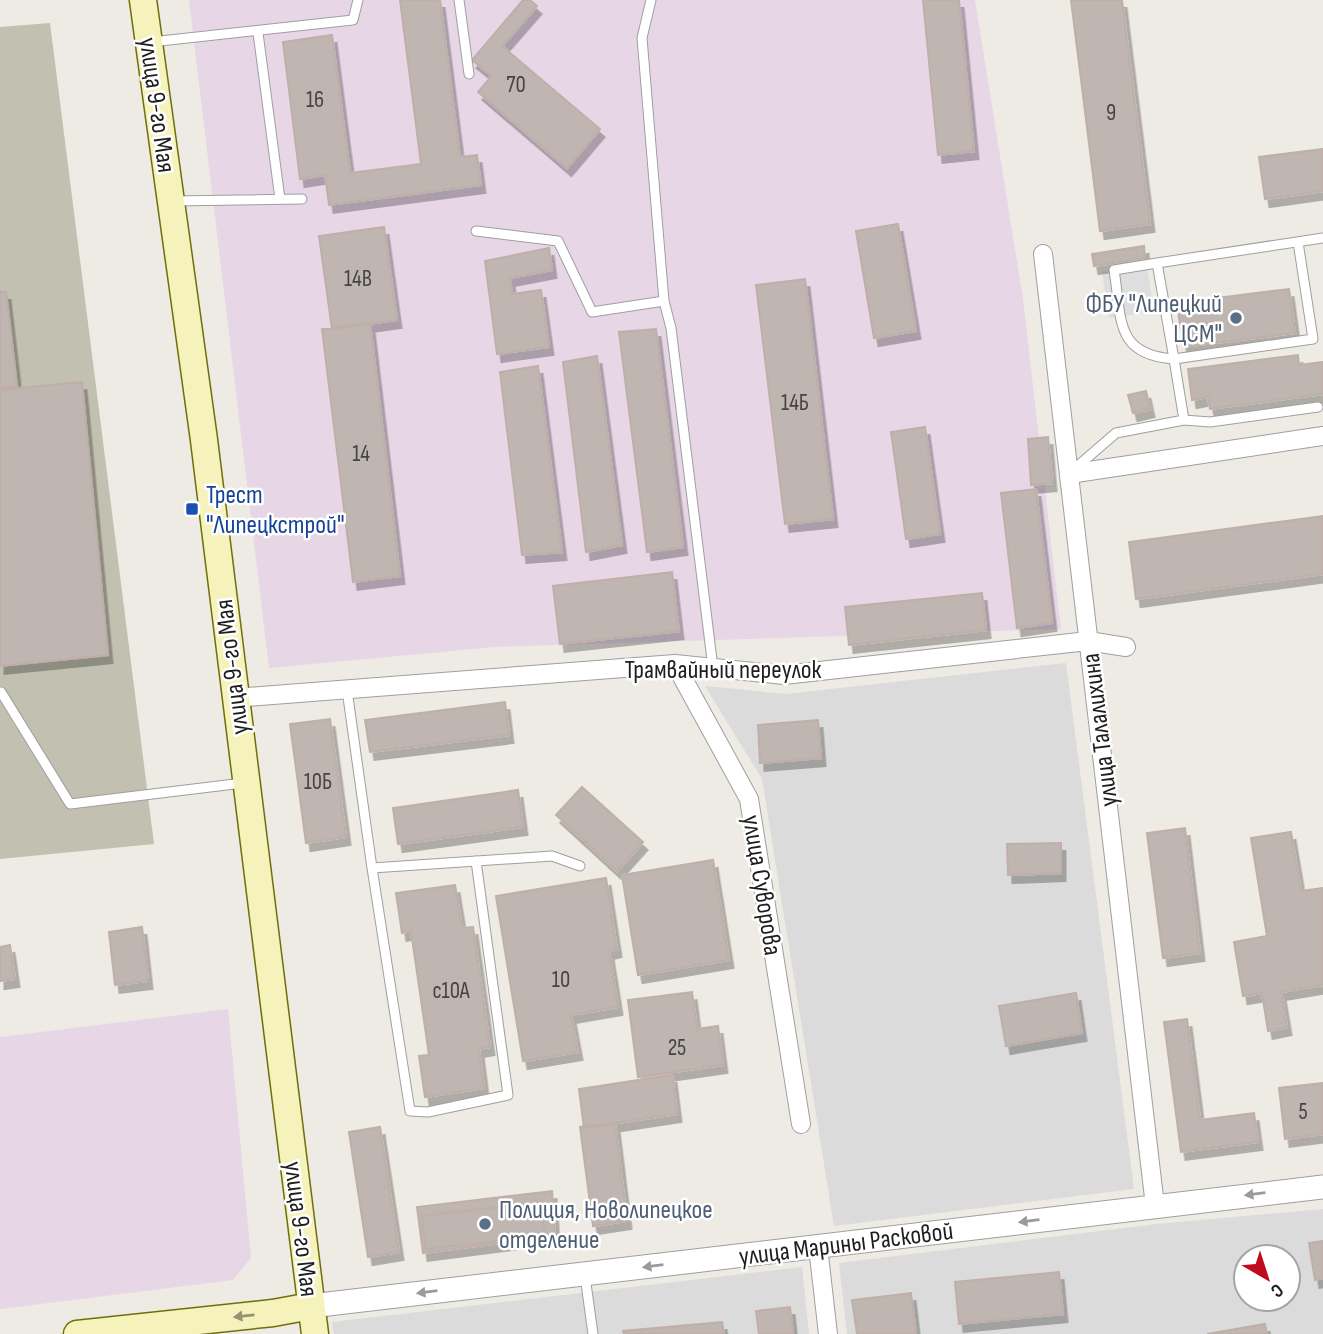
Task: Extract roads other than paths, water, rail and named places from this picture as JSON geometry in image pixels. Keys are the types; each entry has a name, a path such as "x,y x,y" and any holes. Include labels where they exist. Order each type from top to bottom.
{"main road":[{"name":"улица 9-го Мая","path":"144,0 315,1334"},
{"name":"улица Марины Расковой","path":"77,1334 161,1329 273,1314 311,1306"}],"street":[{"name":"улица Талалихина","path":"1043,254 1155,1206"},
{"path":"1069,474 1323,436"},
{"name":"Трамвайный переулок","path":"234,698 675,664 784,675 1088,641 1126,647"},
{"name":"улица Суворова","path":"675,664 749,799 801,1124"},
{"name":"улица Марины Расковой","path":"311,1306 1323,1187"},
{"path":"818,1247 828,1334"}],"lane":[{"path":"149,42 258,33 353,20 358,0"},
{"path":"459,0 468,74"},
{"path":"650,0 642,38 664,301 671,328 713,668"},
{"path":"258,33 280,200"},
{"path":"171,201 302,199"},
{"path":"476,231 558,241 592,312 664,301"},
{"path":"1298,242 1312,339 1174,359 1145,354 1132,346 1121,316 1114,270 1323,238"},
{"path":"1157,263 1184,420"},
{"path":"1069,474 1116,433 1184,420 1210,422 1318,407"},
{"path":"347,690 410,1111 428,1112 508,1095 476,861"},
{"path":"1,692 71,804 245,782"},
{"path":"372,867 552,856 580,866"},
{"path":"585,1274 593,1334"}],"place":[{"name":"ФБУ \"Липецкий ЦСМ\"","path":"1236,318"},
{"name":"Трест \"Липецкстрой\"","path":"192,509"},
{"name":"Полиция, Новолипецкое отделение","path":"485,1224"}]}
